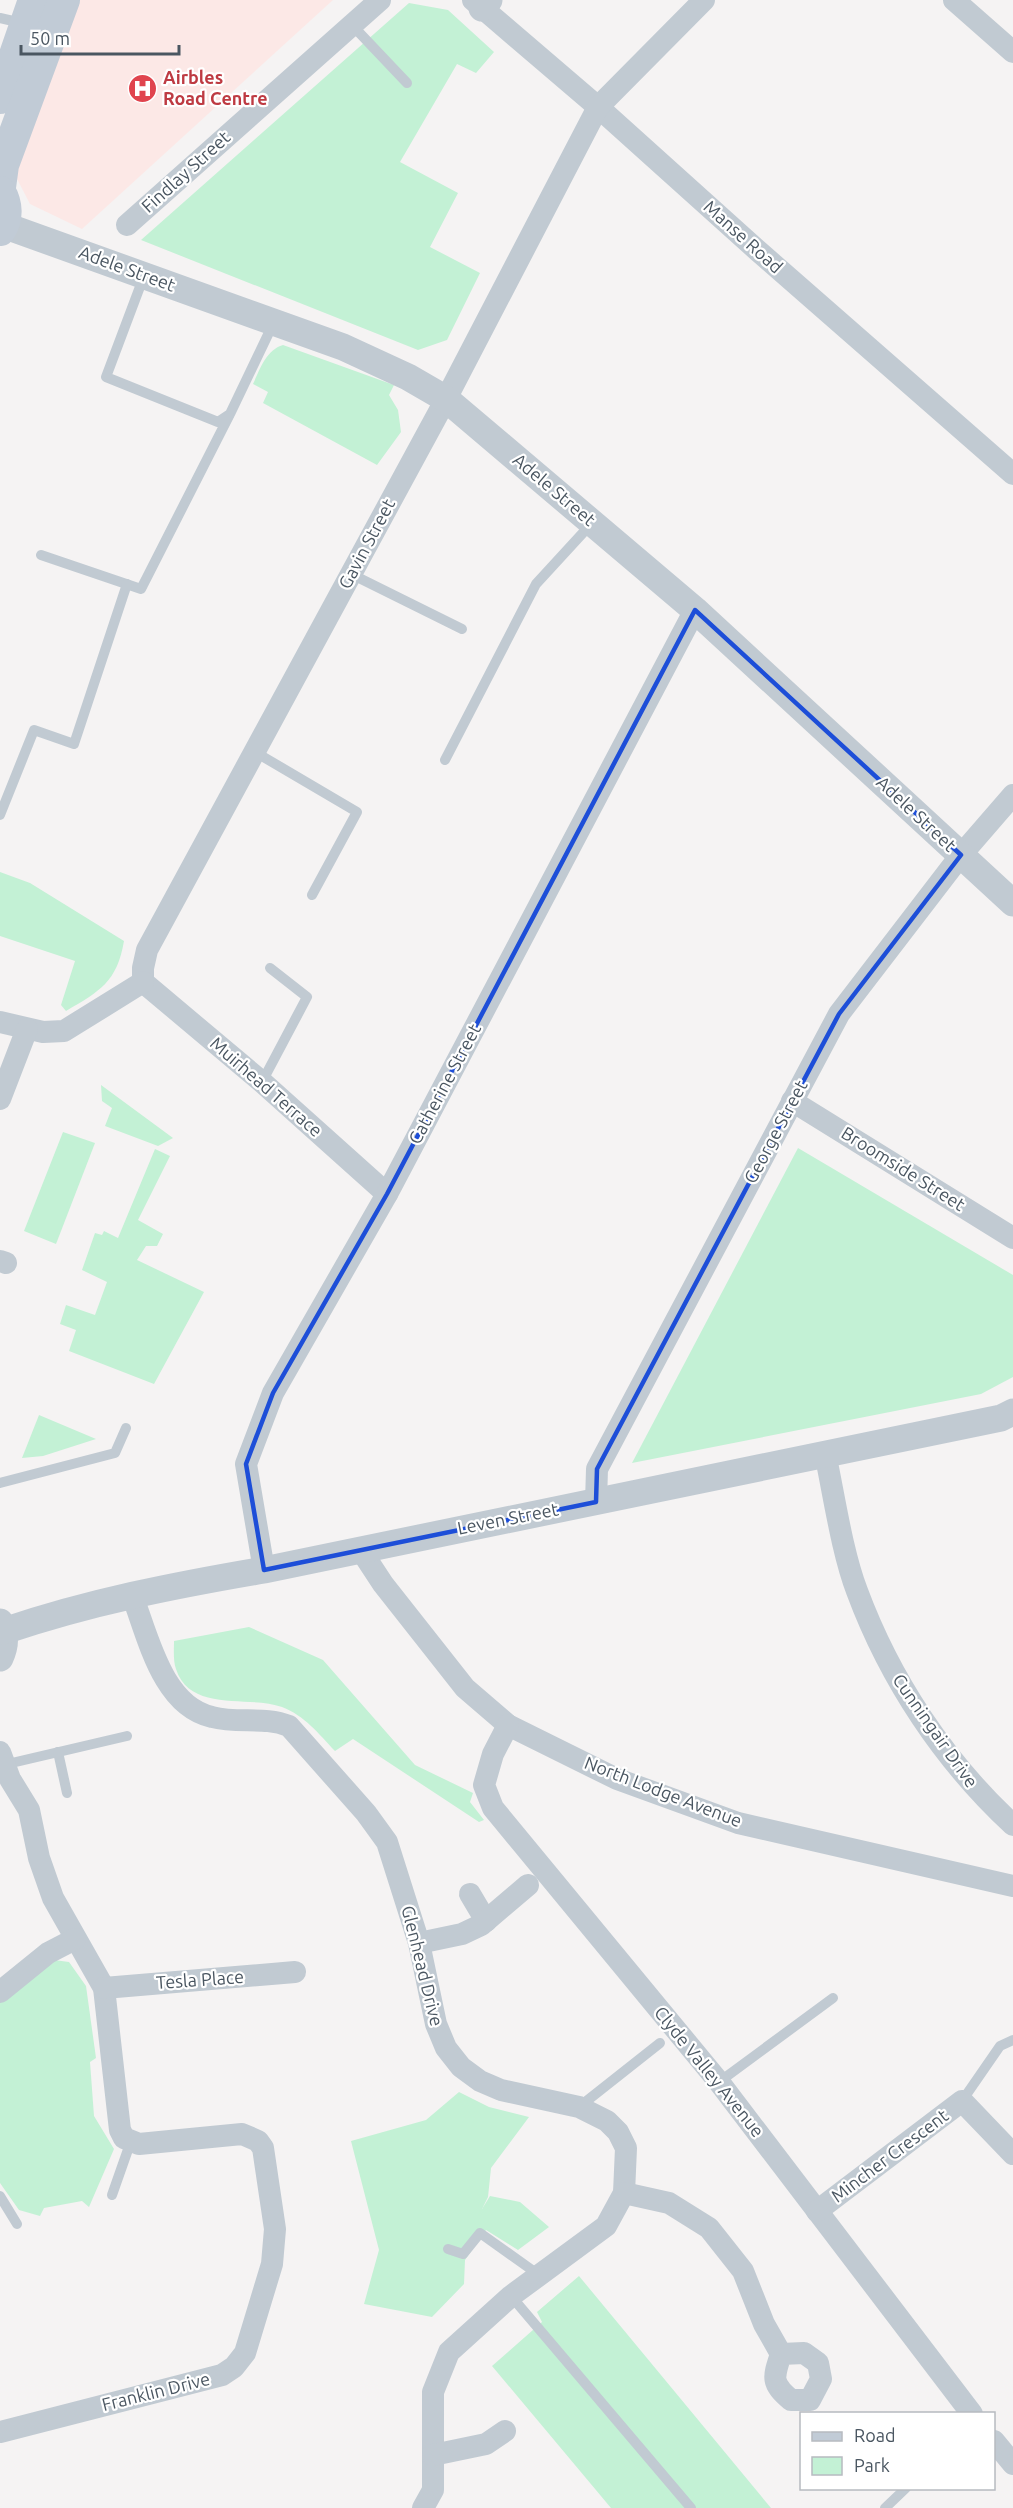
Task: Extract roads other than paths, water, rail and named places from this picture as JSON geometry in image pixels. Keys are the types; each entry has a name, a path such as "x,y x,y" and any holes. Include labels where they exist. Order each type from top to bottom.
{"main road":[{"path":"2,227 6,204 0,189 3,165 64,0"},
{"path":"0,98 20,14"}],"street":[{"name":"Findlay Street","path":"127,225 380,0"},
{"name":"Gavin Street","path":"143,982 142,968 147,950 446,399 598,107 704,0"},
{"path":"954,0 1013,52"},
{"name":"Manse Road","path":"482,3 757,250 1013,474"},
{"name":"Adele Street","path":"2,227 343,347 408,377 446,399 695,610 1013,903"},
{"name":"Catherine Street","path":"264,1570 246,1464 273,1393 387,1194 695,610"},
{"name":"George Street","path":"596,1502 597,1469 839,1014 961,855 1013,795"},
{"path":"0,1022 43,1032 64,1031 143,982"},
{"name":"Muirhead Terrace","path":"143,982 262,1082 387,1194"},
{"path":"0,1099 27,1029"},
{"name":"Broomside Street","path":"792,1101 1013,1238"},
{"name":"Leven Street","path":"1,1637 43,1618 132,1595 264,1570 1001,1418 1013,1412"},
{"name":"Cunningair Drive","path":"825,1453 856,1590 892,1670 934,1735 977,1792 1013,1826"},
{"name":"North Lodge Avenue","path":"360,1549 383,1584 465,1688 507,1725 617,1779 738,1823 1013,1886"},
{"name":"Glenhead Drive","path":"132,1595 164,1675 176,1695 191,1708 212,1718 274,1720 289,1726 366,1813 387,1842 419,1942 436,2024 446,2048 461,2067 480,2081 501,2090 579,2107 607,2121 618,2132 626,2148 624,2193 606,2226 511,2296 449,2352 433,2392 433,2490 423,2508"},
{"name":"Clyde Valley Avenue","path":"507,1725 493,1754 484,1785 493,1808 719,2082 970,2412"},
{"path":"2,1761 29,1810 39,1858 53,1898 104,1988 120,2130 124,2138 131,2141"},
{"path":"419,1942 462,1934 486,1921 528,1885"},
{"path":"470,1894 486,1921"},
{"path":"0,1992 48,1953 75,1939"},
{"name":"Tesla Place","path":"104,1988 295,1972"},
{"name":"Mincher Crescent","path":"817,2211 962,2101 1013,2154"},
{"name":"Franklin Drive","path":"0,2432 222,2375 234,2367 245,2353 275,2246 263,2148 258,2141 242,2134 146,2145 131,2141"},
{"path":"624,2193 669,2203 709,2228 743,2271 764,2324 780,2354"},
{"path":"433,2456 486,2444 505,2431"},
{"path":"995,2443 1013,2464"}],"lane":[{"path":"352,25 407,83"},
{"path":"144,276 106,377 218,422 230,414"},
{"path":"41,555 141,589 274,322"},
{"path":"445,760 536,584 592,523"},
{"path":"351,574 462,629"},
{"path":"0,815 34,730 74,744 127,584"},
{"path":"255,752 357,812 312,895"},
{"path":"262,1082 307,997 270,968"},
{"path":"0,1483 114,1453 126,1428"},
{"path":"2,1761 58,1752 127,1736"},
{"path":"58,1752 67,1793"},
{"path":"719,2082 833,1998"},
{"path":"962,2101 1000,2046 1013,2040"},
{"path":"579,2107 660,2043"},
{"path":"112,2195 131,2141"},
{"path":"0,2196 16,2224"},
{"path":"448,2249 463,2254 480,2233 539,2275"},
{"path":"511,2296 691,2508"},
{"path":"885,2508 904,2490"}],"place":[{"name":"Airbles Road Centre","path":"142,88"}]}
